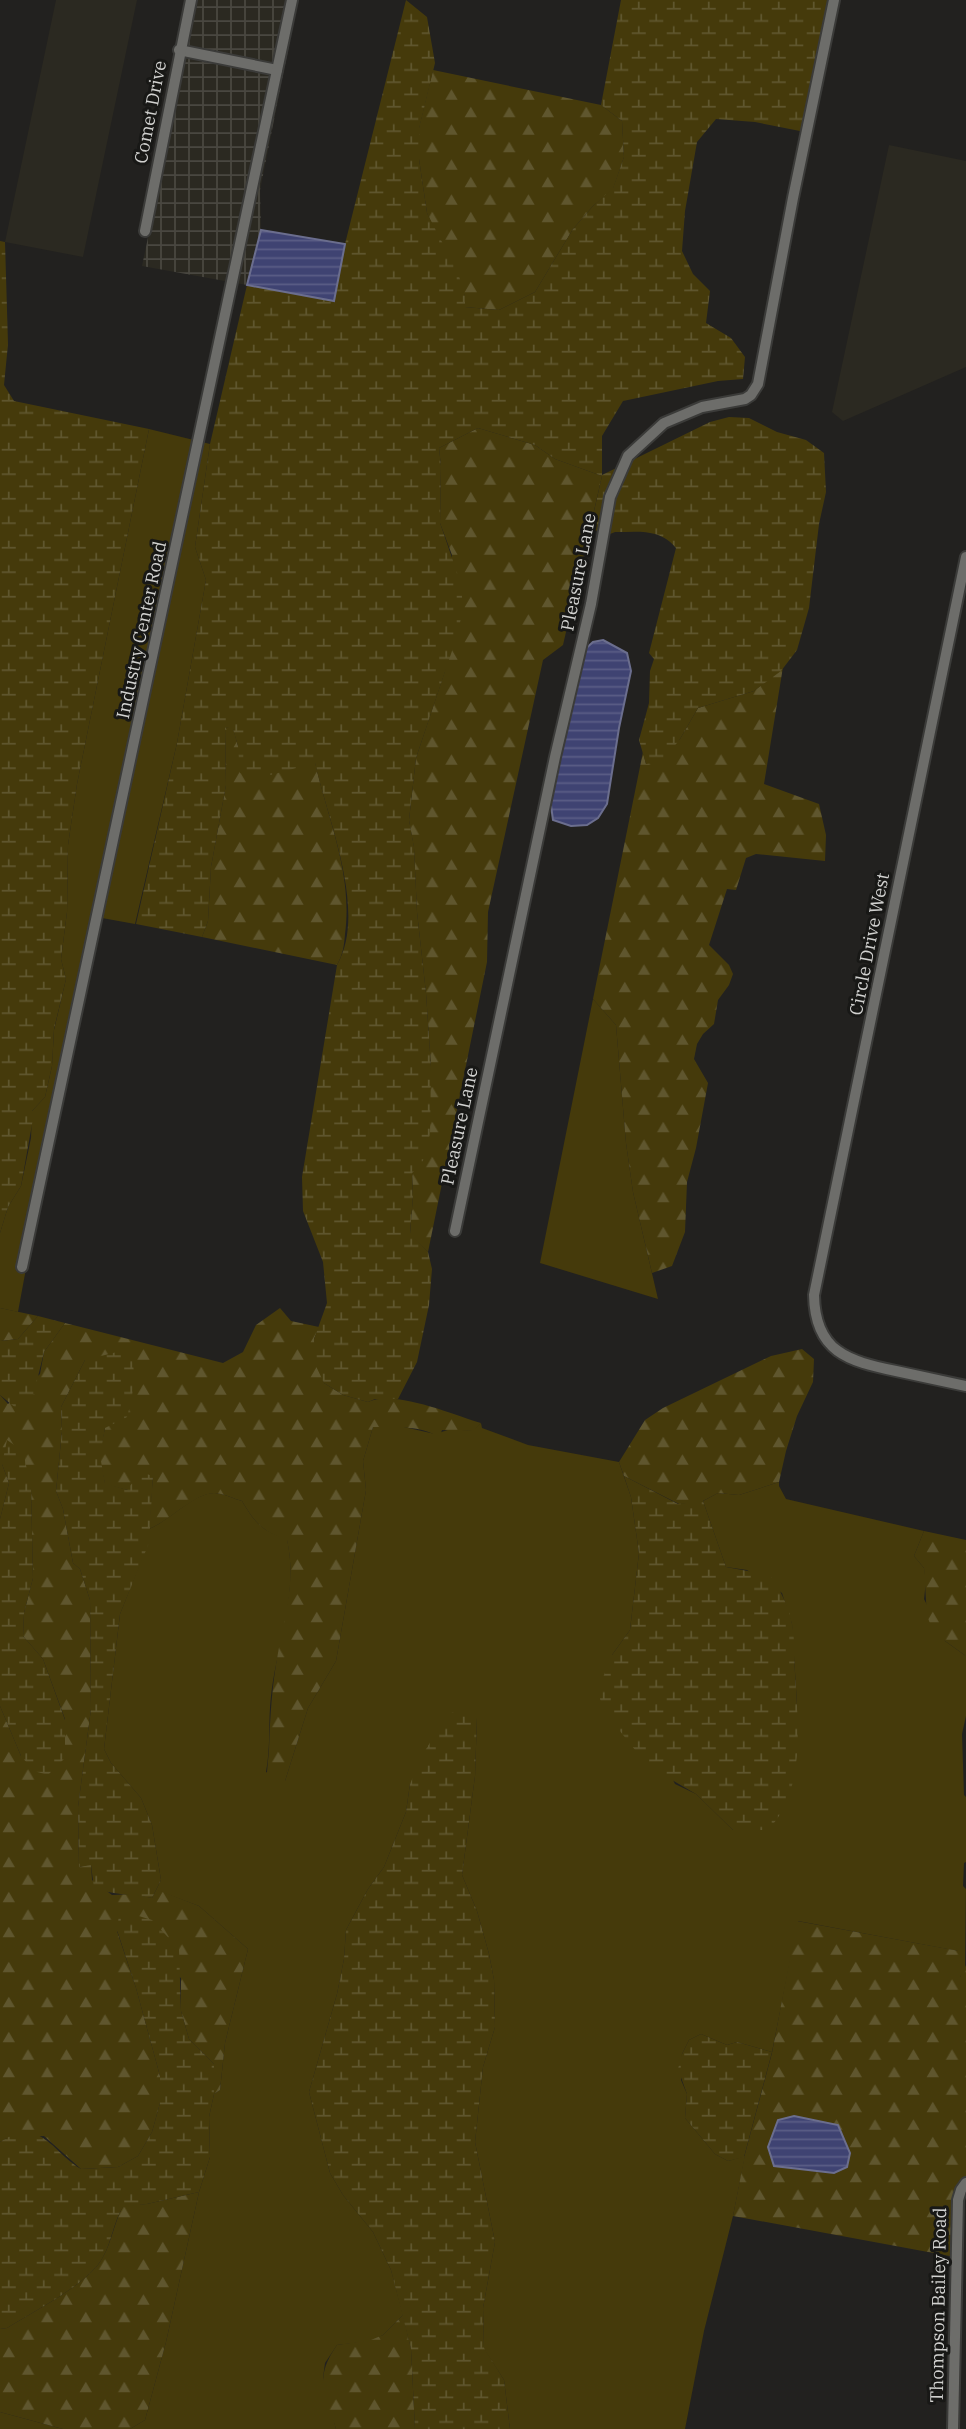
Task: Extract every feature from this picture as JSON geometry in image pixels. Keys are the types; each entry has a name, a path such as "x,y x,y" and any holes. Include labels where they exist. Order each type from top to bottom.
{"street":[{"name":"Comet Drive","path":"145,231 191,0"},
{"name":"Industry Center Road","path":"22,1267 292,0"},
{"name":"Pleasure Lane","path":"455,1231 555,757 591,604 610,497 628,456 664,423 702,407 745,399 758,384 834,0"},
{"path":"179,50 277,70"},
{"name":"Circle Drive West","path":"966,557 857,1097 815,1289 817,1318 825,1337 844,1356 860,1364 966,1386"},
{"name":"Thompson Bailey Road","path":"953,2429 958,2200 966,2183"}],"shaded area":[{"path":"56,0 137,0 83,257 5,242"},
{"path":"198,0 298,0 260,190 261,230 247,285 142,266"},
{"path":"889,145 966,161 966,367 843,421 832,412"}],"green space":[{"path":"406,0 427,17 435,63 419,129 419,159 427,213 458,273 465,296 465,307 499,310 535,292 573,229 613,188 624,157 622,121 601,105 621,0 831,0 805,132 755,122 716,119 697,142 685,211 682,251 693,274 710,291 706,323 731,338 745,357 743,379 718,381 623,401 602,436 602,475 710,422 729,417 749,418 777,432 806,440 824,453 826,492 819,524 809,608 797,650 781,671 754,691 698,708 680,739 662,762 646,764 639,740 649,703 650,671 654,659 649,653 676,548 663,537 648,532 610,534 590,529 602,476 555,459 535,445 478,428 439,448 440,523 461,584 463,610 456,639 416,758 409,820 414,847 431,1067 430,1134 422,1164 412,1173 410,1233 428,1252 432,1269 429,1305 417,1362 398,1399 375,1399 368,1402 343,1395 324,1383 315,1364 314,1339 327,1303 323,1262 303,1211 302,1177 337,965 345,943 348,919 342,865 315,763 259,778 240,773 238,746 233,729 225,727 226,785 211,867 208,921 202,937 136,924 177,743 206,580 195,547 210,444 247,285 334,301 345,244"},
{"path":"433,70 601,105 622,121 624,157 613,189 593,206 573,229 535,292 499,310 465,307 465,296 427,213 419,159 419,128"},
{"path":"0,241 5,242 8,344 4,385 14,401 149,429 77,784 68,845 67,912 61,959 66,979 54,1029 52,1066 45,1097 32,1111 34,1113 21,1186 8,1207 0,1233"},
{"path":"478,428 535,445 555,459 602,476 563,645 543,660 488,912 487,962 428,1252 410,1234 412,1173 431,1067 414,848 409,820 416,758 445,671 452,555 440,523 439,448"},
{"path":"149,429 210,444 195,547 206,580 177,743 135,924 91,916 18,1312 0,1308 0,1233 8,1207 21,1186 31,1138 32,1111 45,1097 52,1066 54,1030 66,979 61,959 67,912 68,845 77,784"},
{"path":"783,667 764,784 819,804 826,835 825,861 756,854 746,858 736,890 727,889 709,945 729,965 733,974 718,1000 714,1024 697,1044 694,1059 708,1083 687,1182 685,1232 672,1266 652,1273 633,1192 616,1025 593,999 643,752 646,764 680,739 698,708 754,691"},
{"path":"225,727 233,728 238,746 303,764 315,762 338,847 346,890 344,942 337,965 202,937 208,921 211,867 226,785"},
{"path":"593,999 616,1025 633,1192 658,1299 540,1263"},
{"path":"0,1308 38,1316 18,1339 0,1341"},
{"path":"280,1308 291,1321 319,1327 314,1339 324,1383 343,1395 368,1402 379,1399 408,1401 481,1423 473,1431 442,1430 439,1438 417,1429 373,1427 363,1461 366,1490 336,1661 308,1708 285,1781 267,1788 273,1689 290,1583 287,1540 260,1525 242,1501 217,1493 198,1498 149,1529 153,1476 127,1490 105,1484 99,1456 105,1428 85,1360 61,1407 62,1431 56,1491 63,1509 73,1563 80,1569 90,1600 91,1709 78,1807 79,1867 91,1864 92,1880 112,1895 132,1894 152,1898 158,1890 199,1906 248,1949 225,2043 220,2090 214,2094 214,2064 189,2039 181,2011 181,1978 117,1931 160,2076 160,2103 152,2132 138,2156 118,2167 81,2169 44,2136 7,2138 0,2142 0,1706 21,1756 65,1758 65,1719 43,1659 23,1636 24,1613 33,1578 31,1489 2,1464 9,1483 0,1519 0,1395 8,1404 40,1374 44,1352 65,1323 223,1363 243,1352 256,1325"},
{"path":"38,1316 65,1323 44,1352 33,1397 17,1409 0,1395 0,1341 18,1339"},
{"path":"802,1349 814,1359 813,1382 797,1416 779,1482 739,1495 718,1493 699,1503 679,1504 624,1476 619,1462 645,1420 663,1408 771,1356"},
{"path":"117,1352 132,1357 133,1387 127,1417 105,1428 100,1456 105,1483 127,1490 140,1472 153,1476 149,1543 120,1614 104,1749 111,1763 141,1798 152,1825 161,1880 152,1898 94,1888 91,1865 79,1867 78,1807 91,1709 90,1600 80,1569 73,1563 63,1509 56,1491 62,1431 61,1407 85,1360"},
{"path":"481,1423 482,1428 528,1445 619,1462 631,1497 639,1553 630,1630 612,1655 675,1784 696,1794 733,1830 797,1704 792,1624 782,1593 747,1570 726,1567 703,1501 718,1493 739,1495 779,1482 786,1499 924,1531 914,1556 924,1568 924,1599 945,1641 966,1656 966,1716 962,1734 966,1797 966,1862 963,1886 966,1889 965,1971 959,1978 958,1951 798,1921 772,2052 737,2042 727,2045 701,2034 689,2040 682,2054 681,2080 687,2094 685,2118 715,2154 728,2161 745,2156 704,2331 685,2429 510,2429 504,2380 484,2349 483,2308 495,2242 475,2142 483,2067 495,2027 494,1980 477,1911 462,1875 475,1776 477,1717 410,1784 406,1812 384,1867 368,1889 346,1930 337,1994 309,2092 330,2173 343,2195 373,2232 391,2270 403,2315 383,2335 371,2341 337,2345 325,2363 323,2378 336,2429 130,2429 145,2420 166,2342 199,2192 210,2157 209,2117 214,2094 220,2090 225,2043 248,1949 199,1906 156,1890 161,1880 152,1825 141,1798 111,1763 104,1749 120,1614 148,1543 149,1529 190,1502 214,1493 242,1501 260,1525 287,1539 290,1559 289,1598 271,1696 266,1772 285,1781 308,1708 336,1661 366,1490 363,1461 373,1427 404,1427 435,1434 451,1429 472,1431"},
{"path":"7,1440 23,1451 31,1489 33,1578 24,1613 23,1636 43,1659 65,1720 65,1758 48,1775 34,1771 21,1756 0,1706 0,1519 9,1483 2,1464"},
{"path":"624,1476 678,1504 703,1501 726,1567 770,1575 781,1592 791,1617 794,1636 797,1756 789,1796 768,1830 733,1830 696,1794 648,1766 607,1715 600,1699 602,1680 612,1655 630,1630 639,1553 631,1497"},
{"path":"924,1531 966,1540 966,1656 934,1633 927,1616 924,1568 914,1556"},
{"path":"462,1708 477,1717 475,1776 462,1875 477,1911 494,1980 495,2027 483,2067 475,2142 495,2242 483,2308 484,2348 504,2380 510,2429 415,2429 411,2349 391,2270 373,2232 343,2195 330,2173 309,2092 337,1994 346,1930 368,1889 384,1867 406,1812 410,1784 423,1754 447,1715"},
{"path":"132,1914 152,1920 179,1949 181,2011 189,2039 214,2064 214,2094 209,2117 210,2157 199,2192 123,2207 103,2257 86,2277 60,2296 7,2328 0,2329 0,2142 14,2135 36,2134 81,2169 118,2167 138,2156 152,2132 160,2103 160,2076 117,1930 119,1915"},
{"path":"797,1921 959,1951 960,1977 966,1965 966,2179 962,2179 955,2257 733,2216 745,2154 772,2053"},
{"path":"701,2034 727,2045 737,2042 772,2052 744,2157 728,2161 715,2154 685,2118 687,2094 678,2069 689,2040"},
{"path":"199,2192 166,2342 145,2420 130,2429 63,2429 0,2412 0,2329 7,2328 74,2287 96,2267 106,2251 123,2206 147,2204"},
{"path":"403,2315 411,2349 415,2429 336,2429 323,2379 326,2365 337,2345 371,2340 383,2335"},
{"path":"0,2412 63,2429 0,2429"}],"water":[{"path":"261,230 345,244 334,301 247,285"},
{"path":"603,640 627,653 631,671 607,804 598,818 587,825 571,826 553,820 550,798 583,651 593,642"},
{"path":"794,2116 838,2125 850,2153 847,2167 834,2173 774,2166 768,2147 778,2120"}]}
